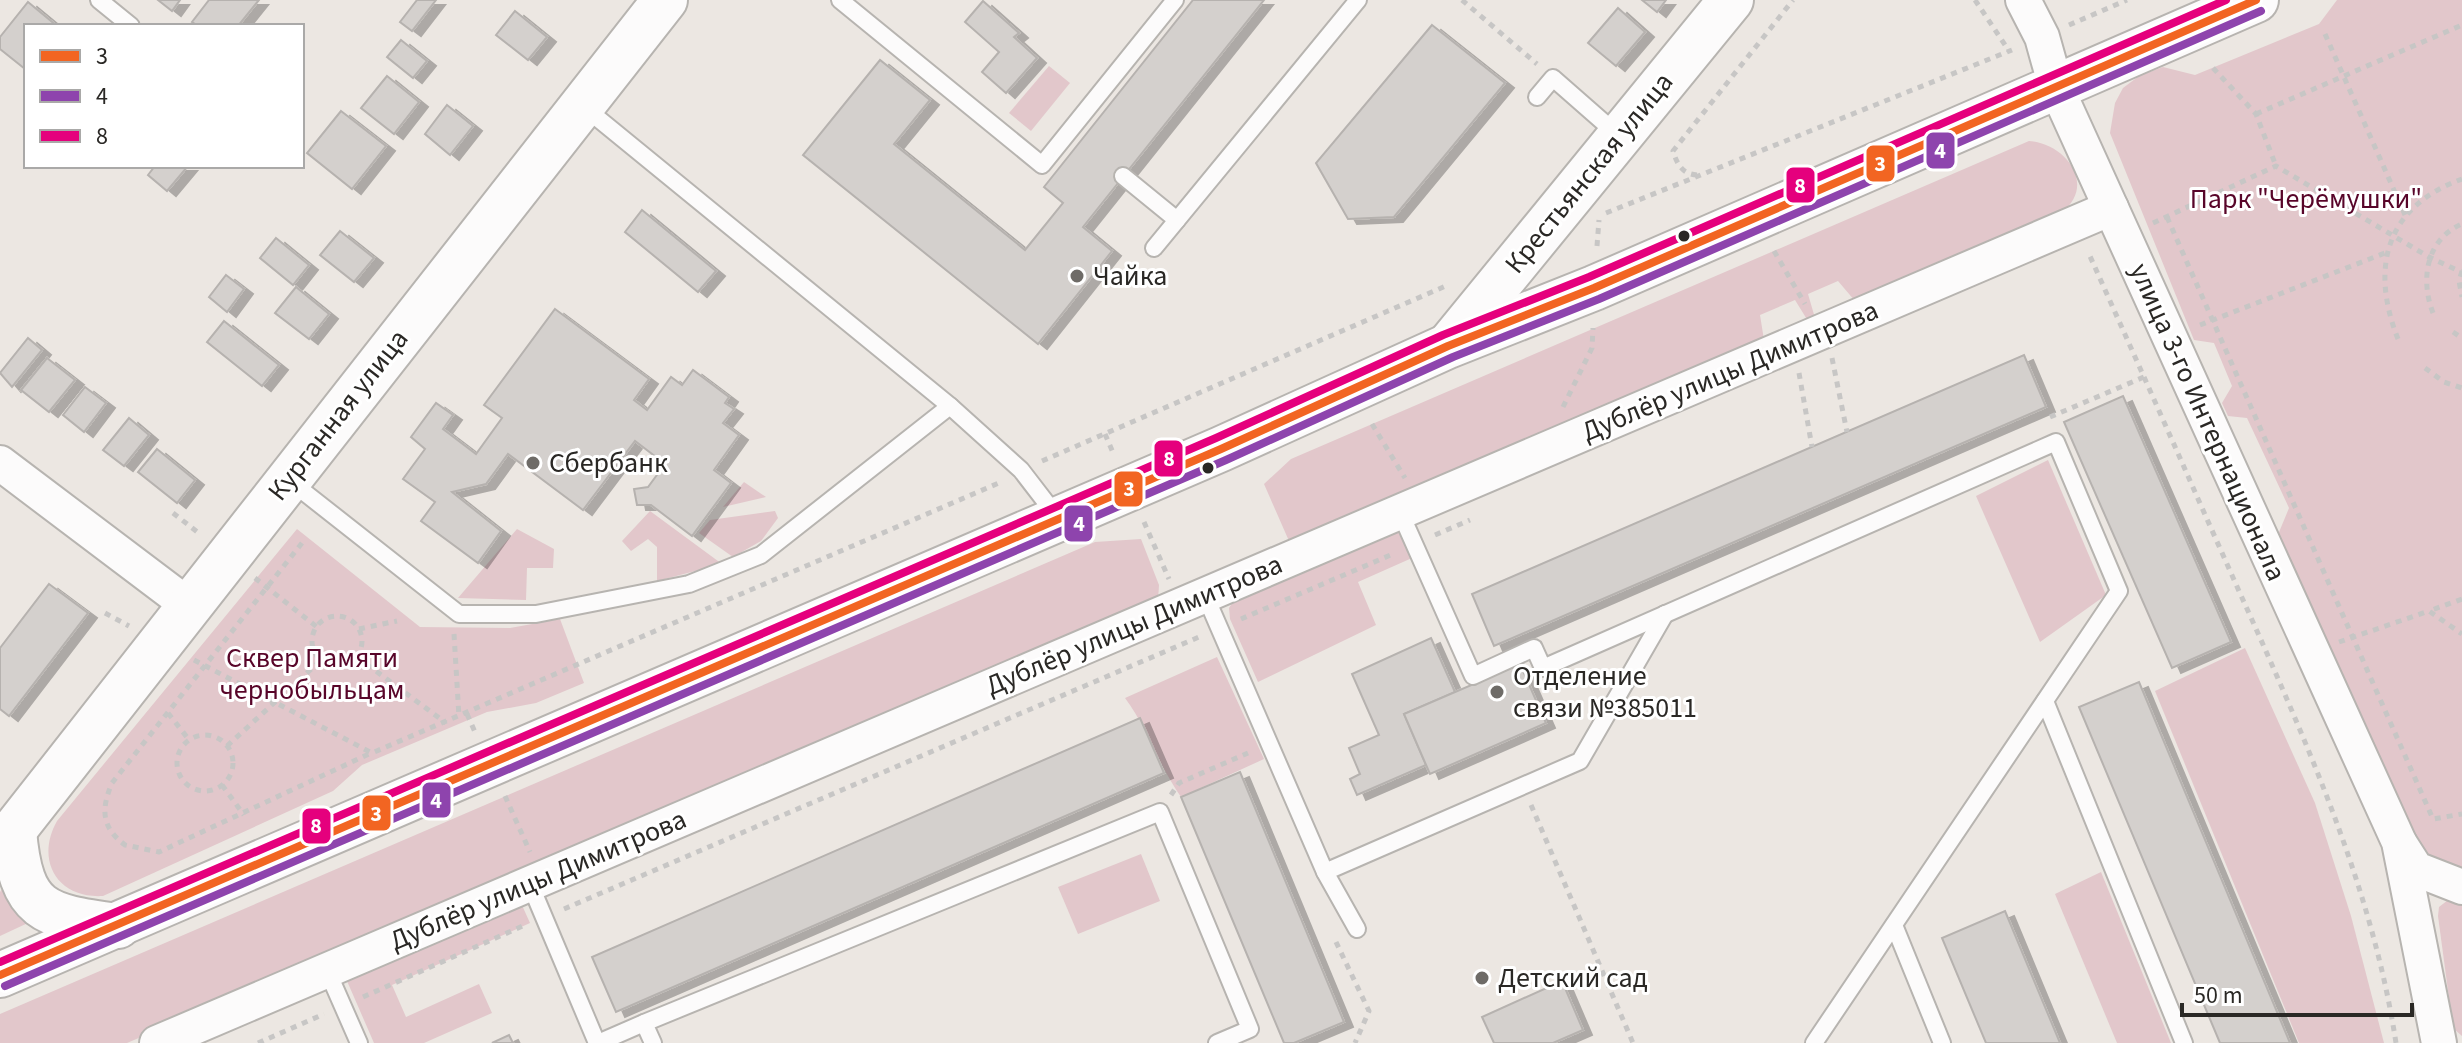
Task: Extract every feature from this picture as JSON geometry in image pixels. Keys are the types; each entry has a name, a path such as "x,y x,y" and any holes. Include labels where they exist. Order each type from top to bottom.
{"main road":[{"name":"Курганная улица","path":"118,926 58,915 35,901 20,878 7,840 188,605 665,0"},
{"name":"Крестьянская улица","path":"1448,346 1731,0"},
{"path":"0,975 1059,519 1448,346 1594,288 2256,0"}],"street":[{"name":"улица 3-го Интернационала","path":"2023,0 2042,37 2056,87 2399,842 2416,869 2462,887"},
{"name":"Дублёр улицы Димитрова","path":"157,1043 1193,600 1406,500 1540,452 1788,346 1812,318 2118,223"},
{"path":"0,463 188,605"},
{"name":"улица 3-го Интернационала","path":"2399,842 2439,1043"}],"lane":[{"path":"99,0 129,24"},
{"path":"840,0 1042,165 1074,137 1175,0"},
{"path":"1154,248 1358,0"},
{"path":"1537,97 1553,78 1619,136"},
{"path":"581,105 950,406 1021,470 1059,519"},
{"path":"1123,176 1177,220"},
{"path":"288,479 459,614 536,614 689,584 761,555 950,406"},
{"path":"1406,500 1473,676 1534,648 1543,668 2056,442 2119,591 1814,1043"},
{"path":"1193,600 1270,743 1325,872 1357,929"},
{"path":"1325,872 1580,761 1665,614"},
{"path":"2045,701 2184,1043"},
{"path":"536,881 544,917 598,1043 1160,812 1250,1029 1217,1043"},
{"path":"1894,925 1942,1043"},
{"path":"327,970 359,1043"},
{"path":"644,1023 653,1043"}],"path":[{"path":"1462,0 1553,78"},
{"path":"1793,0 1673,151 1677,164 1688,175 1702,176 2127,0"},
{"path":"1975,0 2009,51"},
{"path":"2256,114 2462,26"},
{"path":"2325,34 2405,215"},
{"path":"2213,68 2256,114 2276,166 2429,257 2462,272 2462,297"},
{"path":"2091,253 2118,223 2167,217 2276,166"},
{"path":"2398,339 2386,307 2385,253 2405,215 2432,192 2462,179"},
{"path":"1540,452 1592,348 1600,215"},
{"path":"2167,217 2433,819 2462,814"},
{"path":"2433,313 2425,277 2429,257 2440,240 2462,224"},
{"path":"1774,251 1834,363 1847,432"},
{"path":"2211,320 2385,253"},
{"path":"2453,332 2462,338"},
{"path":"1788,346 1801,378 1812,447"},
{"path":"2425,368 2444,382 2462,388"},
{"path":"2144,377 2313,757 2358,882 2389,994 2396,1043"},
{"path":"1372,424 1406,500"},
{"path":"1105,434 1129,488 1193,600 1196,639"},
{"path":"302,543 112,783 103,810 108,828 125,845 159,852 372,753"},
{"path":"2326,647 2462,599"},
{"path":"2429,611 2462,634"},
{"path":"334,616 343,617 359,629 362,641 357,657 343,666 321,660 312,638 319,624 334,616"},
{"path":"359,629 397,621"},
{"path":"454,633 459,717"},
{"path":"357,657 446,723"},
{"path":"227,746 321,660"},
{"path":"168,713 190,741"},
{"path":"467,714 491,764 536,881"},
{"path":"210,736 227,746 233,769 222,785 207,791 197,790 182,779 178,761 190,741 210,736"},
{"path":"1160,812 1179,783 1270,743"},
{"path":"222,785 244,815"},
{"path":"1523,786 1633,1043"},
{"path":"1350,912 1336,941 1369,1011 1355,1043"},
{"path":"258,1043 274,1040 343,1005 544,917"}],"green space":[{"name":"Парк \"Черёмушки\"","path":"2337,0 2462,0 2462,876 2429,858 2416,844 2277,537 2289,508 2247,418 2228,416 2222,403 2232,386 2214,343 2194,340 2110,133 2115,103 2123,88 2139,76 2163,67 2195,75 2319,24"},
{"path":"1049,66 1070,83 1031,131 1009,113"},
{"path":"2029,141 2055,150 2073,168 2077,191 2072,202 2061,213 1855,301 1838,281 1808,294 1815,318 1808,321 1795,300 1760,315 1764,340 1289,541 1264,484 1291,459"},
{"path":"2048,460 2106,595 2040,642 1976,496"},
{"path":"744,482 766,497 723,507"},
{"path":"650,511 722,564 657,581 657,547 648,539 631,551 622,541"},
{"path":"775,511 778,518 761,541 733,557 699,533 710,520"},
{"path":"1396,528 1412,558 1358,582 1376,625 1258,682 1230,619 1229,608 1236,597"},
{"name":"Сквер Памяти чернобыльцам","path":"297,529 420,627 510,628 560,619 584,683 536,703 487,712 362,765 333,791 103,896 73,891 62,884 54,874 48,850 57,821"},
{"path":"517,529 554,549 553,568 527,568 526,600 458,598"},
{"path":"1141,539 1159,585 1158,600 127,1043 0,1043 0,1014 1095,542"},
{"path":"2245,648 2315,803 2351,916 2384,1043 2299,1043 2155,691"},
{"path":"1217,657 1264,759 1181,797 1125,698"},
{"path":"1141,854 1160,901 1078,934 1058,887"},
{"path":"2101,872 2171,1043 2117,1043 2055,894"},
{"path":"4,886 30,922 0,936 0,892"},
{"path":"2452,897 2462,897 2462,1036 2453,1028 2438,916 2439,907"},
{"path":"521,903 530,923 392,985 406,1017 479,984 492,1013 424,1043 374,1043 347,981"}],"building":[{"path":"158,0 180,0 172,11"},
{"path":"209,0 259,0 240,24 192,22"},
{"path":"417,0 436,0 412,31 400,22"},
{"path":"1193,0 1264,0 1083,227 1112,251 1038,344 803,155 880,60 930,100 894,144 1025,250 1063,203 1044,187"},
{"path":"1642,0 1666,0 1657,12"},
{"path":"983,1 1019,33 1014,37 1037,58 1006,93 982,72 999,52 965,22"},
{"path":"28,2 55,24 24,24 24,68 0,49 0,37"},
{"path":"1618,8 1645,32 1616,66 1588,43"},
{"path":"515,11 547,37 528,60 496,35"},
{"path":"1432,25 1505,83 1394,217 1348,219 1316,163"},
{"path":"401,40 427,61 413,78 387,57"},
{"path":"387,76 419,102 394,134 361,108"},
{"path":"447,105 473,126 450,155 425,134"},
{"path":"341,111 386,146 352,189 307,153"},
{"path":"153,168 186,168 167,191 148,175"},
{"path":"642,210 716,271 698,292 625,232"},
{"path":"340,231 374,258 354,282 320,255"},
{"path":"276,238 309,265 293,285 260,258"},
{"path":"226,275 244,289 227,312 209,297"},
{"path":"296,287 329,314 309,339 275,313"},
{"path":"555,309 649,379 634,400 647,410 671,377 682,385 693,370 729,397 725,403 734,409 723,423 739,435 714,470 731,483 692,536 651,505 637,505 634,489 648,487 665,464 635,441 583,510 508,454 486,484 452,492 501,531 478,563 421,521 435,502 403,479 425,449 411,437 436,403 453,415 443,429 476,454 502,418 484,405"},
{"path":"224,321 279,365 262,386 207,342"},
{"path":"28,338 42,350 12,387 0,373"},
{"path":"2024,355 2046,407 1494,646 1472,594"},
{"path":"47,358 75,380 49,412 21,390"},
{"path":"85,387 106,403 84,432 63,415"},
{"path":"2123,396 2231,642 2172,668 2064,422"},
{"path":"129,418 149,435 124,466 103,450"},
{"path":"157,449 195,480 177,503 138,472"},
{"path":"49,584 88,613 9,716 0,709 0,648"},
{"path":"1431,638 1455,692 1404,714 1426,765 1357,795 1350,779 1360,774 1349,748 1379,735 1352,674"},
{"path":"1520,664 1546,723 1430,774 1404,714"},
{"path":"2139,682 2290,1043 2220,1043 2079,707"},
{"path":"1140,718 1164,773 616,1012 592,957"},
{"path":"1240,772 1344,1022 1294,1043 1284,1043 1181,797"},
{"path":"2005,911 2060,1043 1986,1043 1942,938"},
{"path":"1562,981 1583,1030 1553,1043 1494,1043 1482,1017"},
{"path":"509,1035 513,1043 492,1043"}],"transit line":[{"name":"8","path":"0,962 1216,438 1443,335 1589,277 2226,0"},
{"name":"3","path":"0,975 1221,449 1448,346 1594,288 2256,0"},
{"name":"4","path":"5,986 1226,460 1453,357 1599,299 2261,11"}],"place":[{"name":"Чайка","path":"1077,276"},
{"name":"Сбербанк","path":"533,463"},
{"name":"Отделение связи №385011","path":"1497,692"},
{"name":"Детский сад","path":"1482,978"}]}
